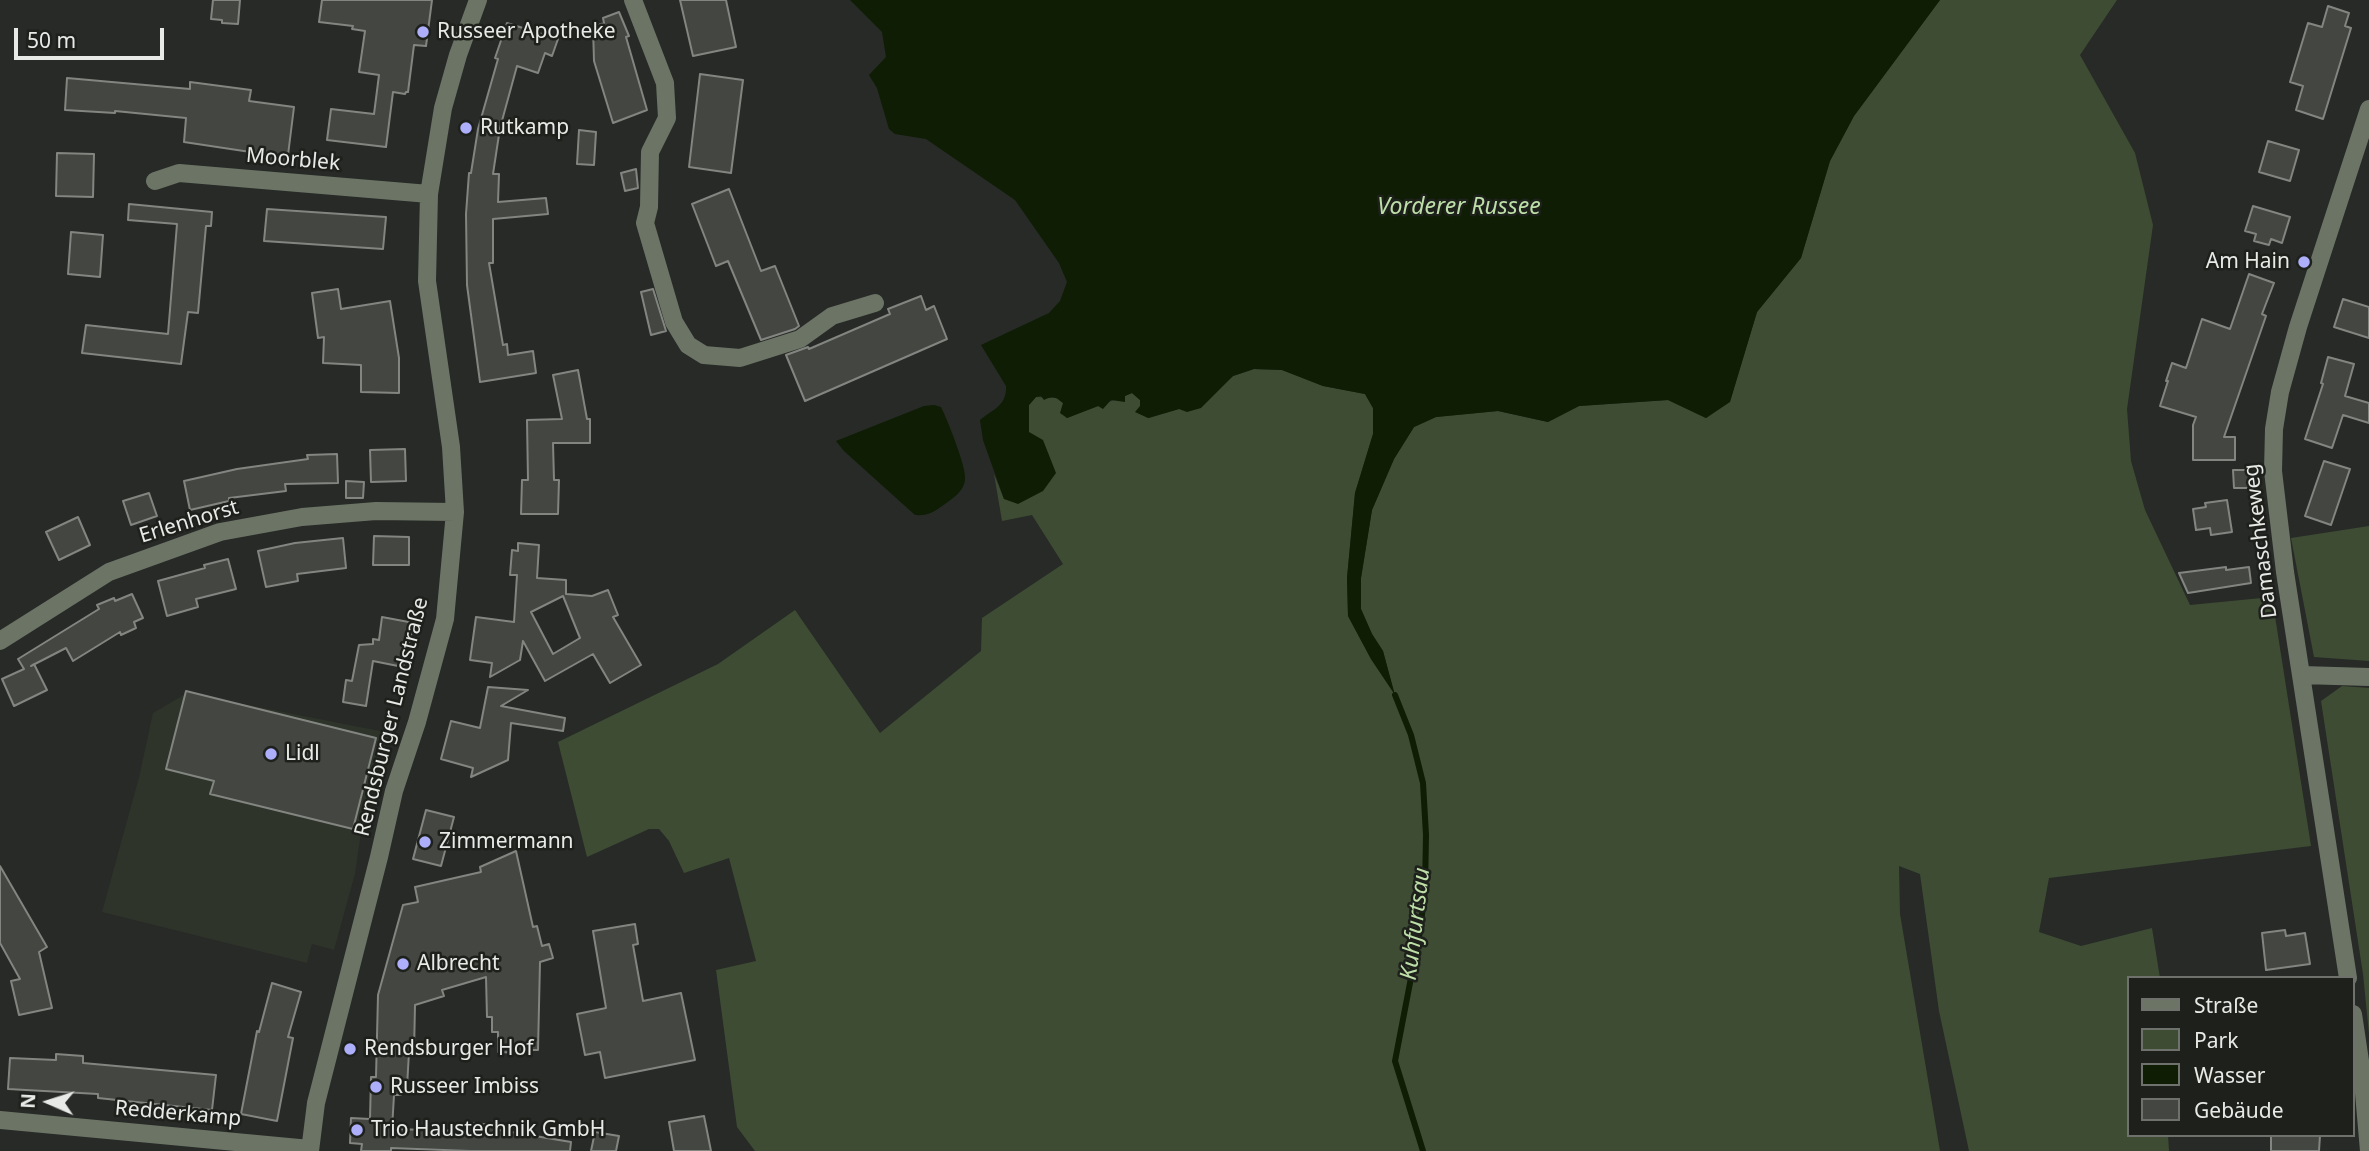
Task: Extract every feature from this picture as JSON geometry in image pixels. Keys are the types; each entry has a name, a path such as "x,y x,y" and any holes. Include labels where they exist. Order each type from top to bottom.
{"street":[{"name":"Rendsburger Landstraße","path":"310,1150 316,1103 394,791 417,722 444,619 455,512 451,447 427,281 429,194 443,108 478,0"},
{"path":"633,0 665,83 667,118 650,152 649,207 645,223 674,322 688,345 704,355 740,358 800,339 832,316 875,303"},
{"name":"Damaschkeweg","path":"2348,976 2285,572 2274,484 2274,429 2280,392 2298,327 2369,109"},
{"name":"Moorblek","path":"155,181 179,173 429,194"},
{"name":"Erlenhorst","path":"0,641 108,572 220,532 302,517 376,511 455,512"},
{"path":"2302,675 2369,677"},
{"path":"2355,1027 2369,1151"},
{"name":"Redderkamp","path":"0,1120 310,1150"}],"shaded area":[{"path":"187,693 390,733 377,766 363,818 355,874 334,950 312,944 307,963 102,912 139,777 153,713"}],"green space":[{"path":"1940,0 2117,0 2080,55 2135,153 2153,225 2127,409 2131,461 2145,510 2190,605 2272,597 2311,846 2049,878 2039,932 2081,946 2152,928 2160,976 2128,976 2128,1137 2168,1137 2169,1151 1969,1151 1939,1011 1920,874 1899,866 1900,914 1940,1151 755,1151 737,1127 716,970 756,961 729,858 684,873 669,841 659,829 649,829 587,857 558,742 718,664 795,610 880,733 981,651 982,618 1063,564 1032,515 1002,521 994,474 1004,499 1029,432 1029,405 1036,397 1057,398 1063,403 1067,418 1132,393 1140,400 1140,406 1149,418 1179,409 1218,389 1233,376 1254,369 1282,370 1323,386 1365,394 1373,408 1373,434 1355,493 1347,578 1348,616 1371,659 1394,693 1383,651 1361,609 1361,578 1372,510 1394,459 1414,427 1436,417 1498,411 1548,422 1579,406 1668,400 1706,418 1730,401 1757,312 1801,258 1830,161 1854,116"},
{"path":"2369,526 2369,661 2314,657 2291,538"},
{"path":"2342,686 2369,688 2369,1034 2363,974 2321,701"}],"water":[{"name":"Vorderer Russee","path":"850,0 1940,0 1854,116 1830,161 1801,258 1757,312 1730,402 1706,418 1668,400 1579,406 1548,422 1498,411 1436,417 1414,427 1394,459 1372,510 1361,578 1361,609 1383,651 1395,695 1371,659 1348,616 1347,578 1355,493 1373,434 1373,408 1365,394 1323,386 1282,370 1254,369 1233,376 1201,408 1187,412 1179,409 1148,418 1135,412 1140,406 1140,400 1132,393 1125,396 1125,402 1111,400 1103,409 1098,406 1067,418 1060,413 1063,403 1058,399 1052,397 1044,400 1041,396 1036,397 1029,405 1029,432 1043,440 1056,473 1043,491 1018,504 1004,499 983,440 980,420 1002,403 1006,386 981,345 1049,313 1060,301 1067,282 1059,263 1015,200 926,139 895,134 889,129 877,88 869,75 886,57 882,32"},
{"path":"924,406 941,407 948,422 960,455 965,480 955,497 941,507 927,514 915,515 836,441"}],"building":[{"path":"213,0 240,0 238,24 211,19"},
{"path":"322,0 432,0 426,46 414,45 408,92 393,92 386,147 327,140 331,109 374,114 379,75 359,72 365,31 352,29 353,26 319,22"},
{"path":"680,0 726,0 736,47 693,56"},
{"path":"2328,6 2349,13 2345,26 2351,28 2323,119 2296,110 2303,86 2290,82 2308,23 2322,27"},
{"path":"619,12 629,36 626,37 647,110 613,123 594,61 593,27 604,23 603,18"},
{"path":"507,23 558,39 552,56 545,53 538,73 517,66 500,128 493,174 499,174 498,202 546,198 548,214 493,219 493,263 489,263 503,345 507,344 508,355 533,351 536,373 480,382 467,285 466,214 469,173 478,129 498,59 495,58"},
{"path":"700,74 743,80 731,173 689,167"},
{"path":"67,78 190,89 190,82 251,90 249,101 294,107 287,163 256,159 257,153 184,142 186,118 115,111 65,110"},
{"path":"579,130 596,132 594,165 577,164"},
{"path":"2268,141 2299,150 2290,181 2259,172"},
{"path":"57,153 94,154 93,197 56,196"},
{"path":"636,169 638,188 625,191 621,173"},
{"path":"729,189 761,271 775,266 799,326 795,329 761,340 728,261 716,266 692,204"},
{"path":"129,204 212,212 211,226 206,226 198,313 188,312 181,364 82,353 86,325 168,334 177,224 128,220"},
{"path":"2253,206 2290,217 2282,243 2271,239 2269,245 2254,241 2256,234 2245,231"},
{"path":"267,209 386,217 383,249 264,241"},
{"path":"71,232 103,235 100,277 68,274"},
{"path":"2249,274 2274,283 2262,314 2266,316 2224,437 2235,437 2235,460 2193,460 2193,425 2196,417 2160,406 2166,381 2172,363 2186,368 2202,319 2230,329"},
{"path":"338,289 341,309 390,301 399,358 399,393 361,392 361,365 323,363 324,337 318,338 312,293"},
{"path":"653,289 666,331 651,335 641,292"},
{"path":"921,296 926,310 934,306 947,339 805,401 786,355 808,347 809,349 890,314 888,309"},
{"path":"2343,299 2369,307 2369,338 2334,327"},
{"path":"2328,357 2354,364 2345,396 2369,403 2369,423 2343,415 2332,448 2305,439 2323,384 2321,383"},
{"path":"578,370 587,419 590,419 590,443 553,443 554,480 559,480 558,514 521,514 522,480 528,480 527,420 562,419 553,375"},
{"path":"405,449 406,481 371,482 370,450"},
{"path":"337,454 338,483 285,484 286,491 229,498 229,501 190,510 184,481 237,469 308,459 307,455"},
{"path":"2324,461 2350,469 2331,525 2305,516"},
{"path":"2233,470 2249,470 2250,488 2234,488"},
{"path":"346,481 364,482 363,498 346,498"},
{"path":"149,493 157,516 131,525 123,501"},
{"path":"2227,500 2232,532 2211,535 2210,528 2196,530 2193,509 2206,507 2205,503"},
{"path":"78,517 90,545 59,560 46,532"},
{"path":"374,536 409,537 409,565 373,565"},
{"path":"343,538 346,568 297,574 298,581 266,587 258,551 295,543"},
{"path":"518,543 539,545 537,578 566,580 566,594 592,596 608,590 618,615 613,617 641,665 610,683 593,654 545,681 523,641 520,660 490,677 492,663 470,660 476,617 514,622 517,575 510,575 512,550 518,551","holes":["563,596 580,638 553,654 531,612"]},
{"path":"228,559 236,589 196,599 198,607 167,616 158,581"},
{"path":"2226,567 2226,570 2249,567 2251,583 2188,593 2179,573"},
{"path":"132,594 143,618 134,622 136,628 121,635 120,632 73,661 66,648 34,664 47,690 14,706 2,679 24,669 18,659 99,609 97,605"},
{"path":"382,617 414,623 403,667 373,661 366,706 343,702 346,680 352,681 359,645 373,644 373,639 379,640"},
{"path":"488,687 528,690 501,706 565,718 563,731 511,723 508,760 471,777 473,768 441,759 451,721 480,728"},
{"name":"Lidl","path":"186,691 376,738 353,829 210,794 214,781 166,769"},
{"path":"426,810 454,817 441,866 413,859"},
{"path":"516,851 533,927 537,926 542,946 549,944 553,958 540,962 538,1050 524,1050 524,1053 498,1052 498,1032 492,1032 492,1017 487,1017 486,977 442,990 444,996 415,1005 414,1052 409,1052 407,1087 401,1087 401,1095 394,1095 392,1129 467,1131 468,1123 499,1125 499,1130 571,1142 570,1151 391,1148 391,1151 361,1151 362,1144 350,1143 351,1118 370,1119 371,1077 376,1077 378,995 403,905 418,902 415,887 481,872 480,867"},
{"path":"0,866 47,947 39,952 52,1008 19,1015 11,981 20,979 0,943"},
{"path":"635,924 638,944 633,945 643,1001 681,993 695,1060 605,1078 600,1052 585,1055 577,1014 606,1008 593,931"},
{"path":"2285,930 2286,936 2305,933 2310,964 2266,970 2262,933"},
{"path":"272,983 301,992 288,1037 293,1038 277,1121 241,1114 257,1031 259,1032"},
{"path":"56,1054 83,1056 83,1063 216,1075 212,1110 98,1098 98,1094 8,1089 10,1058 56,1060"},
{"path":"704,1116 711,1151 674,1151 669,1122"},
{"path":"595,1132 619,1136 616,1151 591,1151"},
{"path":"2271,1137 2320,1137 2319,1151 2271,1151"}],"waterway":[{"name":"Kuhfurtsau","path":"1395,695 1411,735 1423,783 1425,890 1420,931 1395,1061 1423,1151"}],"place":[{"name":"Russeer Apotheke","path":"423,32"},
{"name":"Rutkamp","path":"466,128"},
{"name":"Am Hain","path":"2304,262"},
{"name":"Lidl","path":"271,754"},
{"name":"Zimmermann","path":"425,842"},
{"name":"Albrecht","path":"403,964"},
{"name":"Rendsburger Hof","path":"350,1049"},
{"name":"Russeer Imbiss","path":"376,1087"},
{"name":"Trio Haustechnik GmbH","path":"357,1130"}]}
